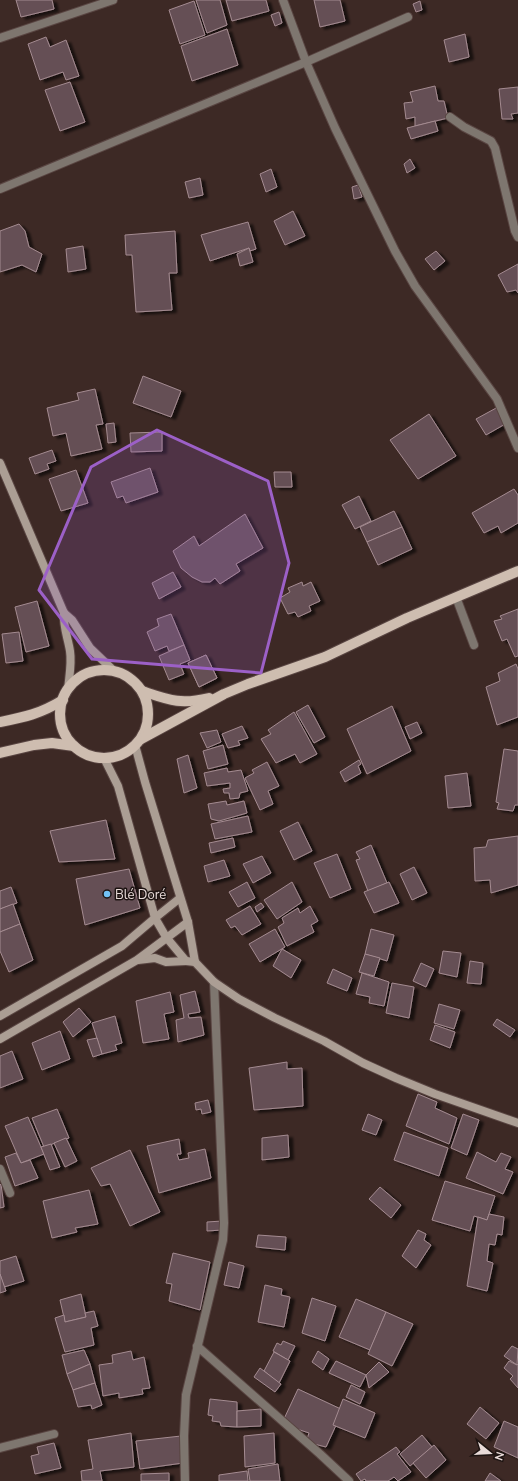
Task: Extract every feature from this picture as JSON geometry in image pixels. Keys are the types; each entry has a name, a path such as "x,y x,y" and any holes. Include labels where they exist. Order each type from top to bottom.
{"main road":[{"path":"0,463 64,613 64,623 70,651 71,665 68,690"},
{"path":"518,571 407,618 325,657 224,694 138,742 121,755 104,758 87,755 74,746 67,738 60,720 60,710 68,690 76,680 88,673 101,670 114,671 130,678 142,691 146,699 148,711 147,723 138,742 145,782 188,922 195,962 214,982 257,1009 389,1075 435,1094 518,1123"},
{"path":"64,613 72,620 90,648 114,671"},
{"path":"142,691 181,702 192,702 224,694"},
{"path":"0,722 31,716 52,707 63,700"},
{"path":"0,753 40,744 52,743 74,746"},
{"path":"104,758 118,786 155,918 166,937 186,960"},
{"path":"0,1016 122,946 180,898"},
{"path":"0,1039 137,960 188,922"},
{"path":"137,960 155,958 166,962 186,960 195,962"}],"street":[{"path":"0,38 113,0"},
{"path":"283,0 306,62 335,128 395,251 415,286 497,399 518,448"},
{"path":"0,189 306,62 408,17"},
{"path":"450,117 464,127 491,141 495,148 515,231 518,237"},
{"path":"456,597 474,645"},
{"path":"185,1481 184,1436 186,1395 223,1240 224,1223 218,1048 214,982"},
{"path":"0,1169 10,1193"},
{"path":"197,1346 349,1481"},
{"path":"0,1448 54,1434"}],"highlighted area":[{"path":"157,430 268,481 289,563 261,673 92,659 39,590 91,467"}],"building":[{"path":"16,0 52,0 54,9 21,17"},
{"path":"196,0 220,0 227,25 207,33"},
{"path":"226,0 266,0 269,11 232,21"},
{"path":"314,0 340,0 345,21 320,27"},
{"path":"194,1 205,35 180,44 169,10"},
{"path":"420,1 422,10 416,12 413,4"},
{"path":"279,12 282,23 275,26 271,15"},
{"path":"227,29 238,65 192,81 181,46"},
{"path":"465,34 469,57 449,62 444,40"},
{"path":"46,37 50,47 66,40 79,76 66,80 63,72 40,80 28,44"},
{"path":"70,82 85,122 60,131 45,90"},
{"path":"435,86 438,101 444,101 448,118 415,126 415,117 406,119 404,103 413,102 410,92"},
{"path":"518,87 518,113 511,114 513,119 502,119 499,89"},
{"path":"435,121 438,131 411,139 407,128"},
{"path":"410,159 415,168 407,173 404,164"},
{"path":"271,169 277,187 266,192 260,174"},
{"path":"200,178 203,195 189,198 185,182"},
{"path":"358,185 362,197 354,199 352,187"},
{"path":"293,211 305,236 285,245 274,221"},
{"path":"248,222 256,249 250,251 249,248 210,261 201,235"},
{"path":"19,224 25,231 29,247 42,254 36,272 22,265 0,272 0,231"},
{"path":"175,231 177,273 169,273 172,310 136,312 132,255 126,255 125,235"},
{"path":"83,246 86,269 68,272 66,249"},
{"path":"249,248 253,262 240,266 237,254"},
{"path":"436,251 445,261 434,270 425,259"},
{"path":"518,264 518,293 516,290 507,292 498,275"},
{"path":"143,376 181,391 171,417 133,403"},
{"path":"95,389 103,424 96,425 102,449 71,456 66,433 53,436 47,408 79,400 77,393"},
{"path":"498,407 507,423 486,435 476,419"},
{"path":"429,414 456,456 418,479 390,440"},
{"path":"114,423 116,442 108,443 106,424"},
{"path":"162,432 162,451 131,452 130,433"},
{"path":"52,450 56,461 47,464 49,469 35,474 29,458"},
{"path":"150,468 158,492 126,503 123,496 117,498 111,482"},
{"path":"76,470 88,503 61,511 49,479"},
{"path":"274,472 291,472 292,487 275,487"},
{"path":"514,489 518,495 518,523 501,533 498,526 484,533 472,513"},
{"path":"359,496 371,521 355,529 342,505"},
{"path":"394,511 402,527 367,542 360,527"},
{"path":"245,514 263,548 236,564 240,571 220,584 215,578 210,582 202,582 192,577 181,568 173,551 194,536 199,546"},
{"path":"402,527 412,549 378,565 367,542"},
{"path":"173,572 181,587 159,599 152,583"},
{"path":"302,582 303,586 311,582 320,601 309,606 311,611 298,617 295,612 288,614 280,598 290,592 288,588"},
{"path":"37,601 49,646 26,652 15,607"},
{"path":"518,609 518,656 515,657 507,639 502,641 494,621 502,619 500,616"},
{"path":"171,614 184,645 169,651 167,646 155,651 147,632 159,626 157,619"},
{"path":"19,632 23,661 6,663 2,634"},
{"path":"184,645 190,660 180,664 184,674 169,680 159,656"},
{"path":"206,655 217,678 199,687 188,663"},
{"path":"206,655 217,678 199,687 188,663"},
{"path":"516,664 518,669 518,717 497,725 486,687 500,681 498,673"},
{"path":"308,705 325,737 314,743 296,712"},
{"path":"392,706 411,751 367,774 347,729"},
{"path":"294,712 317,754 300,763 295,754 276,763 261,739 271,734 268,730"},
{"path":"417,722 422,733 410,739 405,727"},
{"path":"242,726 248,738 238,741 240,745 228,748 222,734"},
{"path":"217,730 221,742 207,748 200,733"},
{"path":"223,745 228,764 208,769 203,751"},
{"path":"504,749 518,751 518,805 515,805 513,811 497,809 499,803 496,802"},
{"path":"188,755 197,788 184,793 177,759"},
{"path":"359,760 361,764 358,766 361,773 345,782 340,772"},
{"path":"267,762 279,786 268,791 273,804 260,810 245,778 254,773 252,770"},
{"path":"227,768 228,772 241,770 248,791 240,793 239,798 230,799 229,793 224,793 223,789 230,788 230,783 207,786 204,773"},
{"path":"467,773 471,806 448,808 445,776"},
{"path":"226,801 227,805 244,801 247,813 219,821 211,819 208,804"},
{"path":"248,816 252,832 215,839 211,824"},
{"path":"106,820 115,859 59,862 50,831"},
{"path":"298,822 312,851 294,860 280,831"},
{"path":"518,836 518,885 491,893 490,880 475,881 474,848 486,847 488,840"},
{"path":"233,838 235,847 211,853 209,843"},
{"path":"371,845 387,883 368,891 356,860 360,859 356,852"},
{"path":"337,854 351,889 330,898 314,863"},
{"path":"262,856 271,873 253,883 243,864"},
{"path":"224,860 230,876 208,882 204,866"},
{"path":"414,867 427,893 412,900 400,874"},
{"name":"Blé Doré","path":"129,869 140,908 85,925 76,879"},
{"path":"247,882 255,898 238,907 229,892"},
{"path":"292,882 302,902 277,919 264,900"},
{"path":"389,882 399,903 374,913 364,892"},
{"path":"11,887 17,903 0,909 0,891"},
{"path":"261,903 264,907 257,912 255,907"},
{"path":"13,904 20,924 0,932 0,909"},
{"path":"250,906 261,924 242,935 235,926 231,928 226,920"},
{"path":"310,906 318,921 311,925 314,932 287,946 278,927 284,923 282,918 298,908 300,913"},
{"path":"20,924 33,960 9,972 0,951 0,932"},
{"path":"275,929 285,947 260,962 249,944"},
{"path":"371,929 394,935 387,961 365,954"},
{"path":"282,949 301,960 291,978 273,966"},
{"path":"443,951 461,953 457,977 439,973"},
{"path":"365,954 380,958 374,976 359,972"},
{"path":"470,961 483,963 481,984 467,983"},
{"path":"421,963 434,969 426,987 413,981"},
{"path":"333,969 352,978 347,991 327,983"},
{"path":"362,973 389,982 384,1006 369,1003 370,997 356,994"},
{"path":"392,983 414,987 409,1018 386,1013"},
{"path":"195,991 200,1012 188,1014 189,1018 201,1017 204,1035 178,1042 176,1020 184,1018 180,995"},
{"path":"170,992 174,1012 164,1014 169,1039 143,1043 136,1001"},
{"path":"439,1004 460,1010 454,1029 434,1023"},
{"path":"79,1008 91,1022 73,1037 63,1022"},
{"path":"115,1016 122,1043 115,1045 117,1050 102,1054 92,1023"},
{"path":"497,1019 515,1030 510,1037 493,1025"},
{"path":"435,1025 455,1032 450,1048 430,1040"},
{"path":"60,1031 70,1059 42,1070 32,1043"},
{"path":"97,1038 102,1054 93,1057 87,1040"},
{"path":"12,1051 23,1079 0,1088 0,1056"},
{"path":"287,1062 287,1069 302,1068 303,1106 254,1110 249,1068"},
{"path":"418,1094 437,1102 435,1108 457,1118 449,1144 406,1126"},
{"path":"208,1100 211,1112 202,1114 201,1109 196,1110 195,1103"},
{"path":"57,1109 69,1138 44,1147 32,1118"},
{"path":"368,1114 382,1120 376,1135 362,1130"},
{"path":"463,1114 479,1120 467,1155 451,1148"},
{"path":"28,1117 44,1154 21,1163 5,1126"},
{"path":"404,1132 448,1148 439,1176 394,1160"},
{"path":"288,1135 289,1157 262,1160 262,1138"},
{"path":"66,1138 77,1161 65,1167 54,1143"},
{"path":"179,1139 181,1154 177,1154 179,1160 189,1158 188,1153 205,1149 211,1178 159,1193 147,1146"},
{"path":"51,1144 60,1167 50,1170 41,1147"},
{"path":"130,1150 160,1212 130,1226 110,1184 101,1186 91,1168"},
{"path":"477,1152 496,1162 501,1153 511,1157 505,1169 513,1172 503,1194 466,1178"},
{"path":"16,1153 21,1163 30,1160 38,1178 15,1186 5,1157"},
{"path":"445,1181 495,1196 487,1220 474,1216 470,1231 432,1220"},
{"path":"1,1184 4,1207 0,1208 0,1185"},
{"path":"380,1187 401,1205 391,1218 369,1199"},
{"path":"89,1190 98,1224 75,1228 77,1232 52,1238 43,1201"},
{"path":"489,1214 504,1217 502,1235 497,1234 495,1245 489,1244 487,1261 493,1263 487,1291 467,1286 478,1217 487,1220"},
{"path":"222,1221 222,1230 207,1231 207,1222"},
{"path":"418,1230 426,1234 424,1240 431,1245 416,1268 402,1256"},
{"path":"258,1235 286,1237 285,1250 256,1247"},
{"path":"173,1253 210,1262 200,1310 169,1301 172,1284 166,1283"},
{"path":"16,1256 24,1281 4,1287 0,1274 0,1261"},
{"path":"229,1262 244,1266 239,1288 224,1285"},
{"path":"0,1274 6,1291 0,1293"},
{"path":"265,1285 282,1289 281,1295 290,1297 284,1327 258,1322"},
{"path":"81,1294 86,1317 65,1322 60,1300"},
{"path":"312,1298 336,1306 325,1341 302,1333"},
{"path":"356,1299 386,1312 370,1350 339,1337"},
{"path":"94,1311 98,1326 91,1328 94,1345 65,1352 55,1318 64,1315 65,1322 86,1317 85,1313"},
{"path":"386,1312 413,1324 392,1366 368,1354"},
{"path":"283,1341 295,1346 288,1360 273,1351 277,1343 281,1345"},
{"path":"512,1346 518,1349 517,1365 504,1356"},
{"path":"84,1350 90,1364 67,1374 62,1355"},
{"path":"131,1351 133,1360 144,1357 150,1388 142,1389 143,1394 119,1398 119,1393 103,1396 99,1365 113,1363 112,1355"},
{"path":"318,1351 329,1359 323,1370 312,1362"},
{"path":"274,1352 290,1361 279,1383 264,1371"},
{"path":"336,1361 366,1375 360,1387 329,1373"},
{"path":"509,1361 517,1365 518,1364 518,1388 510,1379 513,1376 504,1368"},
{"path":"379,1362 389,1372 369,1388 366,1375"},
{"path":"90,1364 95,1383 73,1390 67,1374"},
{"path":"260,1368 281,1384 275,1392 254,1377"},
{"path":"95,1383 102,1405 92,1409 91,1405 78,1407 73,1390"},
{"path":"351,1385 365,1392 360,1404 346,1397"},
{"path":"298,1389 343,1410 326,1447 306,1442 309,1433 297,1429 283,1421"},
{"path":"210,1399 237,1402 237,1427 221,1426 220,1422 212,1421 213,1416 208,1415"},
{"path":"343,1399 375,1413 365,1438 333,1425"},
{"path":"480,1407 499,1423 486,1439 467,1424"},
{"path":"261,1409 261,1426 237,1427 237,1411"},
{"path":"504,1421 518,1427 518,1458 494,1447"},
{"path":"131,1433 134,1467 100,1471 102,1481 82,1481 81,1471 93,1469 88,1440"},
{"path":"274,1433 275,1463 245,1467 244,1436"},
{"path":"422,1435 432,1447 410,1466 400,1454"},
{"path":"181,1436 183,1463 140,1469 136,1441"},
{"path":"54,1443 61,1468 35,1474 31,1456 39,1454 37,1447"},
{"path":"434,1445 446,1460 426,1478 413,1463"},
{"path":"396,1447 400,1452 397,1454 411,1472 398,1481 394,1477 388,1481 366,1481 365,1479 361,1481 356,1474"},
{"path":"278,1464 280,1481 250,1481 248,1469"},
{"path":"247,1471 248,1481 219,1481 219,1475"},
{"path":"169,1473 169,1481 141,1481 141,1474"},
{"path":"490,1473 501,1481 485,1481"}],"place":[{"name":"Blé Doré","path":"107,894"}]}
